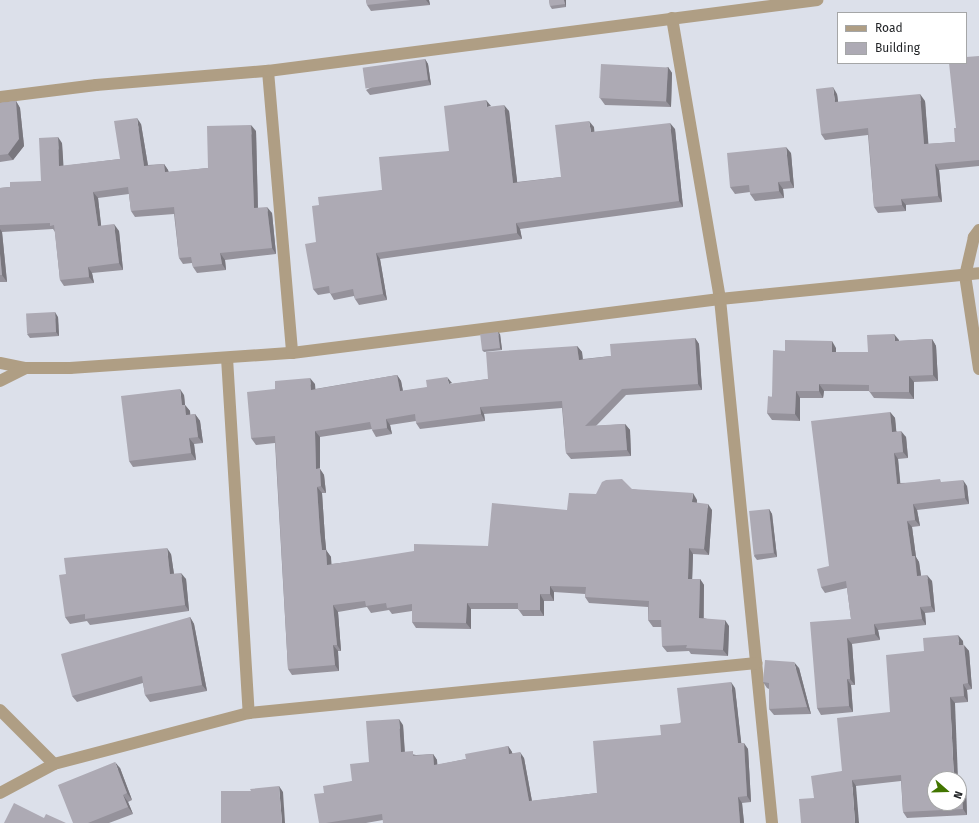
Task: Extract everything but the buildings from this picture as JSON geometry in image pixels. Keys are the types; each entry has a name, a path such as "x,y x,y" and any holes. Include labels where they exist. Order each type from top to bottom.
{"street":[{"path":"0,97 96,84 268,71 817,0"},
{"path":"672,18 720,299 758,663 772,823"},
{"path":"268,71 292,353"},
{"path":"979,230 974,237 965,275 979,369"},
{"path":"0,363 25,368 70,368 292,353 720,299 979,274"},
{"path":"227,358 249,713"},
{"path":"0,381 25,368"},
{"path":"0,793 54,764 249,713 758,663"},
{"path":"0,710 54,764"}]}
